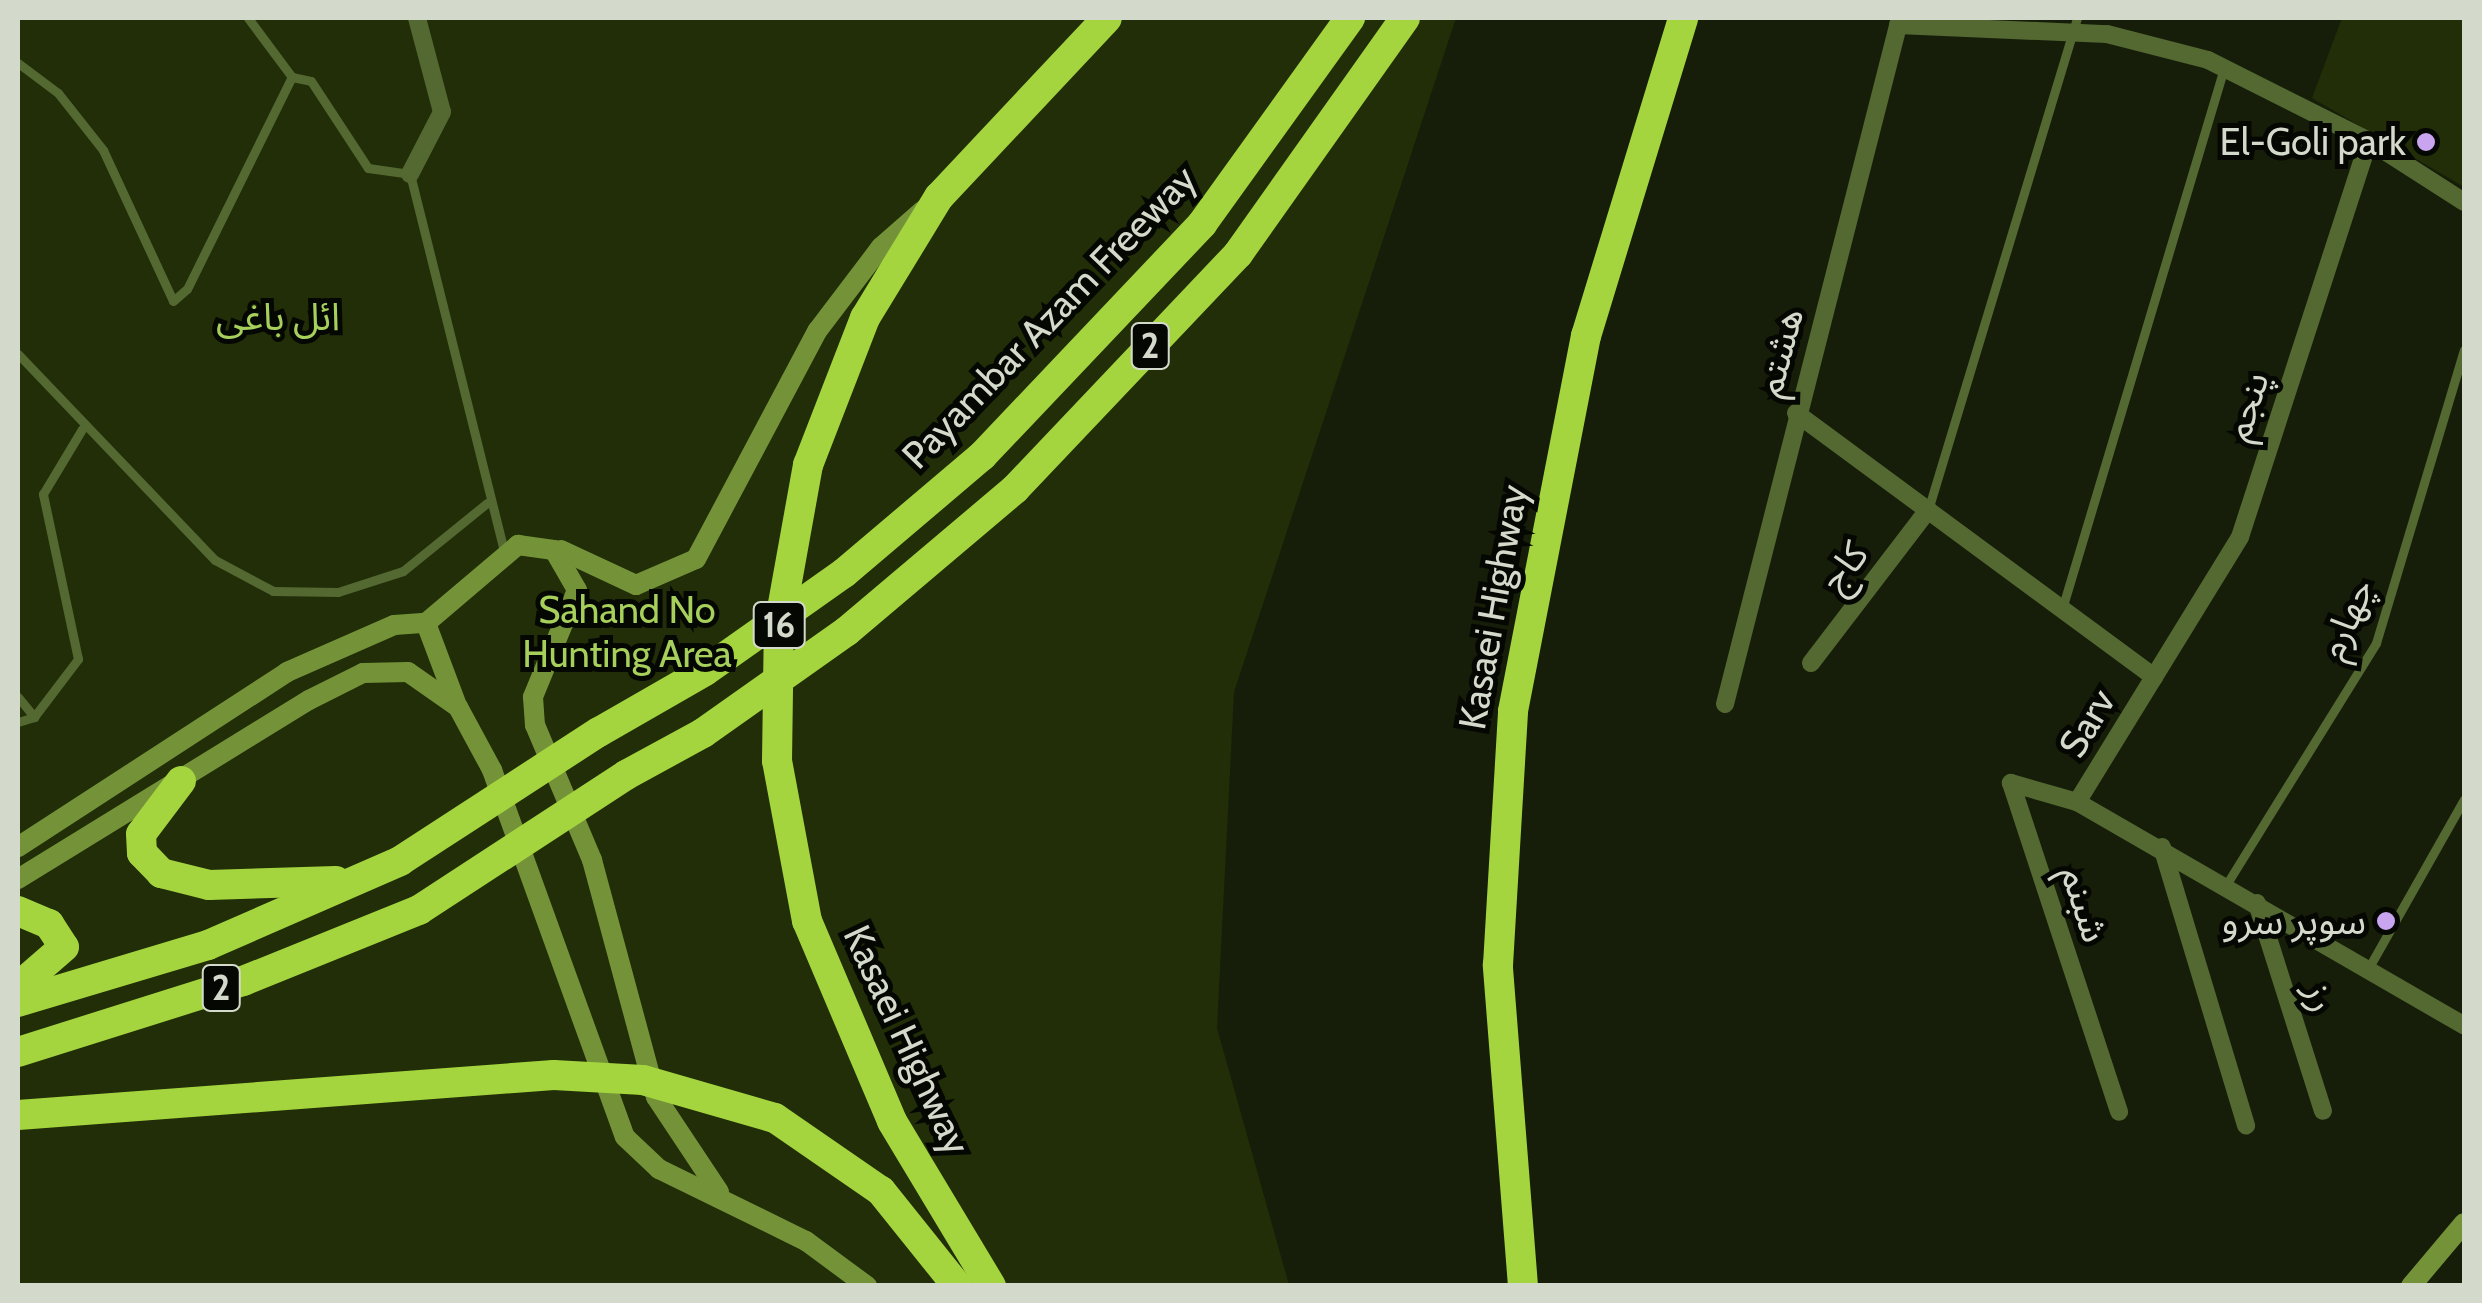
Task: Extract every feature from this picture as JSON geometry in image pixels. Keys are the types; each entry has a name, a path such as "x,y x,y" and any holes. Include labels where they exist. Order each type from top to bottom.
{"highway":[{"name":"Kasaei Highway","path":"990,1286 892,1121 839,1006 807,921 777,760 779,626 808,465 865,318 939,197 1108,18"},
{"name":"Payambar Azam Freeway","path":"18,1002 208,945 400,861 599,732 705,670 844,573 982,456 1202,224 1350,18"},
{"name":"2","path":"18,1052 244,981 419,910 626,775 703,733 847,631 1015,489 1238,254 1405,18"},
{"name":"Kasaei Highway","path":"1523,1286 1498,965 1513,711 1582,356 1683,18"},
{"path":"181,782 141,834 142,853 161,873 209,885 360,880"},
{"path":"18,911 49,924 64,947 18,987"},
{"path":"18,1115 554,1075 643,1080 775,1118 881,1192 956,1286"}],"main road":[{"path":"18,847 288,672 394,624 426,623 505,554 538,542 636,585 696,559 818,330 881,246 939,197"},
{"path":"538,542 569,566 577,590 532,697 535,725 592,860 656,1097 719,1192"},
{"path":"426,623 458,707 492,770 611,1112 660,1169 719,1192 867,1286"},
{"path":"18,879 363,673 408,672 458,707"},
{"path":"2411,1286 2464,1223"}],"street":[{"path":"410,174 442,112 417,18"},
{"path":"1899,21 2075,25 2216,64 2370,140 2464,202"},
{"name":"هشتم","path":"1725,704 1796,412 1899,21"},
{"name":"پنجم","path":"2154,676 2240,537 2370,140"},
{"name":"Sarv","path":"1796,412 2154,676 2078,802 2162,847 2464,1025"},
{"name":"کاج","path":"1812,663 1928,510"},
{"name":"شبنم","path":"2078,802 2010,782 2119,1112"},
{"path":"2162,847 2246,1126"},
{"name":"رز","path":"2257,903 2323,1110"}],"lane":[{"path":"248,18 292,77 311,81 368,168 410,174 487,503 505,554"},
{"path":"1928,510 2075,25"},
{"path":"18,63 58,93 103,150 173,301 292,77"},
{"path":"2062,609 2216,64"},
{"name":"چهارم","path":"2226,885 2376,643 2464,350"},
{"path":"18,354 82,429 214,560 294,596 403,571 487,503"},
{"path":"18,722 34,717 78,660 43,494 82,429"},
{"path":"18,697 34,717"},
{"path":"2368,969 2464,799"}],"green space":[{"name":"Sahand No Hunting Area","path":"18,18 1456,18 1234,692 1217,1028 1289,1285 18,1285"},
{"name":"El-Goli park","path":"2342,18 2464,18 2464,187 2312,98"}],"place":[{"name":"El-Goli park","path":"2426,142"},
{"name":"سوپر سرو","path":"2386,921"}],"park label":[{"name":"ائل باغی","path":"278,317"}]}
